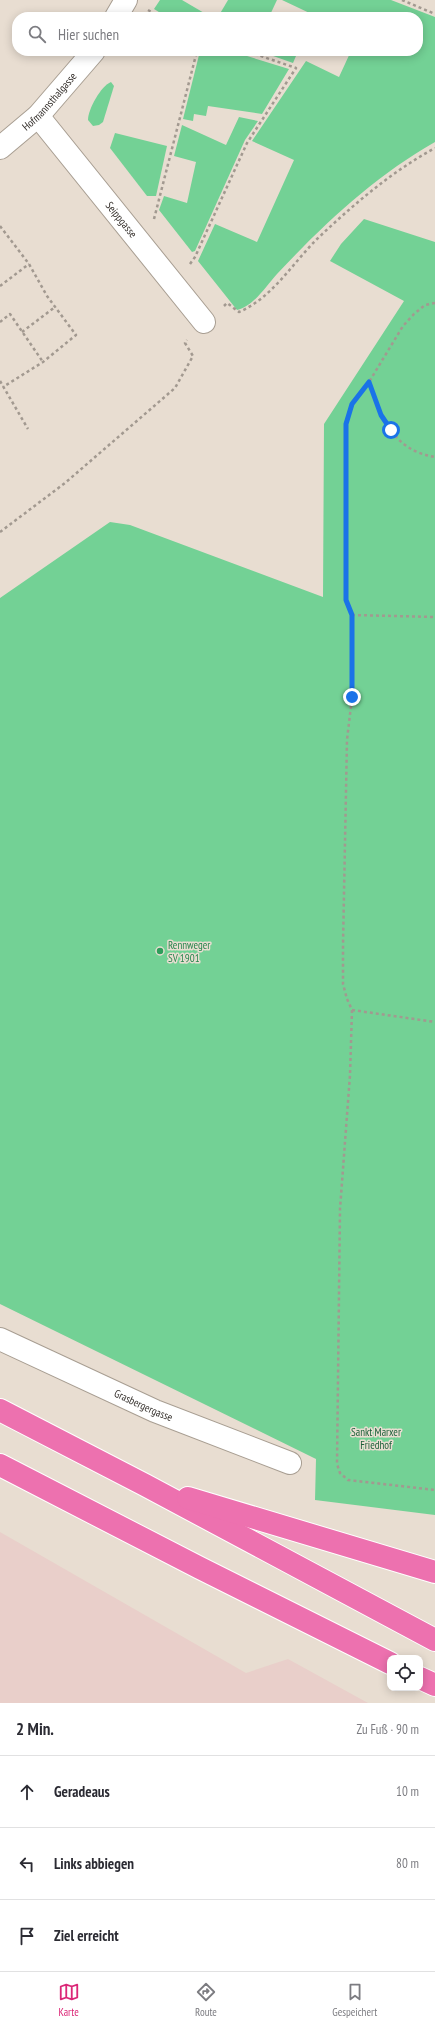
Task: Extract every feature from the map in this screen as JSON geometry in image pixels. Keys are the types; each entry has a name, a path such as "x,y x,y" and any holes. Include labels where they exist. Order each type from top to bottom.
{"highway":[{"path":"0,1410 435,1640"},
{"path":"0,1465 200,1568 387,1662"},
{"path":"145,1486 435,1572"}],"street":[{"path":"119,12 126,0"},
{"name":"Hofmannsthalgasse","path":"0,148 38,116 90,56"},
{"name":"Seippgasse","path":"38,116 204,322"},
{"name":"Grasbergergasse","path":"0,1338 156,1411 290,1463"}],"path":[{"path":"402,0 435,14"},
{"path":"144,247 155,215 196,56"},
{"path":"174,284 195,257 247,143 296,68 261,56"},
{"path":"0,532 65,483 176,388 194,356 185,343 204,322 228,303 239,312 251,307 268,292 316,240 364,196 415,159 435,148"},
{"path":"0,226 29,264 55,307 76,335 43,362 3,387"},
{"path":"0,286 29,264"},
{"path":"435,303 425,305 403,326 369,382 352,404 346,424 346,600 352,615 352,697 347,740 343,984 352,1010 350,1075 340,1209 337,1464 340,1473 348,1480 435,1490"},
{"path":"22,332 55,307"},
{"path":"0,322 10,314 43,362"},
{"path":"0,381 28,429"},
{"path":"369,382 381,415 400,442 417,453 435,458"},
{"path":"352,615 435,617"},
{"path":"352,1010 435,1022"}],"shaded area":[{"path":"0,1532 246,1673 288,1659 368,1703 0,1703"}],"green space":[{"path":"160,0 182,0 202,12 159,12 154,9"},
{"path":"228,0 277,0 271,12 221,12"},
{"path":"282,0 391,0 422,12 307,12"},
{"path":"423,12 435,17 435,142 392,170 351,202 295,255 254,300 243,308 237,310 198,261 215,224 257,242 294,160 252,141 306,61 339,77 349,56 423,56"},
{"path":"199,56 247,56 289,69 262,114 208,106 206,116 194,114 193,121 183,119"},
{"path":"273,56 296,56 293,63"},
{"path":"111,82 114,86 103,122 99,125 93,126 88,120 90,110 99,93 107,84"},
{"path":"239,117 258,121 245,140 195,251 192,252 159,210 164,196 187,203 196,162 174,156 182,125 226,145"},
{"path":"115,133 167,146 156,196 147,196 110,148"},
{"name":"Rennweger SV 1901","path":"364,219 435,242 435,1515 315,1500 316,1459 0,1304 0,598 110,522 130,525 323,597 324,424 404,301 330,261 341,244"}],"place":[{"name":"Rennweger SV 1901","path":"160,951"}],"route":[{"path":"352,697 352,615 346,600 346,424 352,404 369,382 381,415 391,430"}],"park label":[{"name":"Sankt Marxer Friedhof","path":"376,1438"}]}
